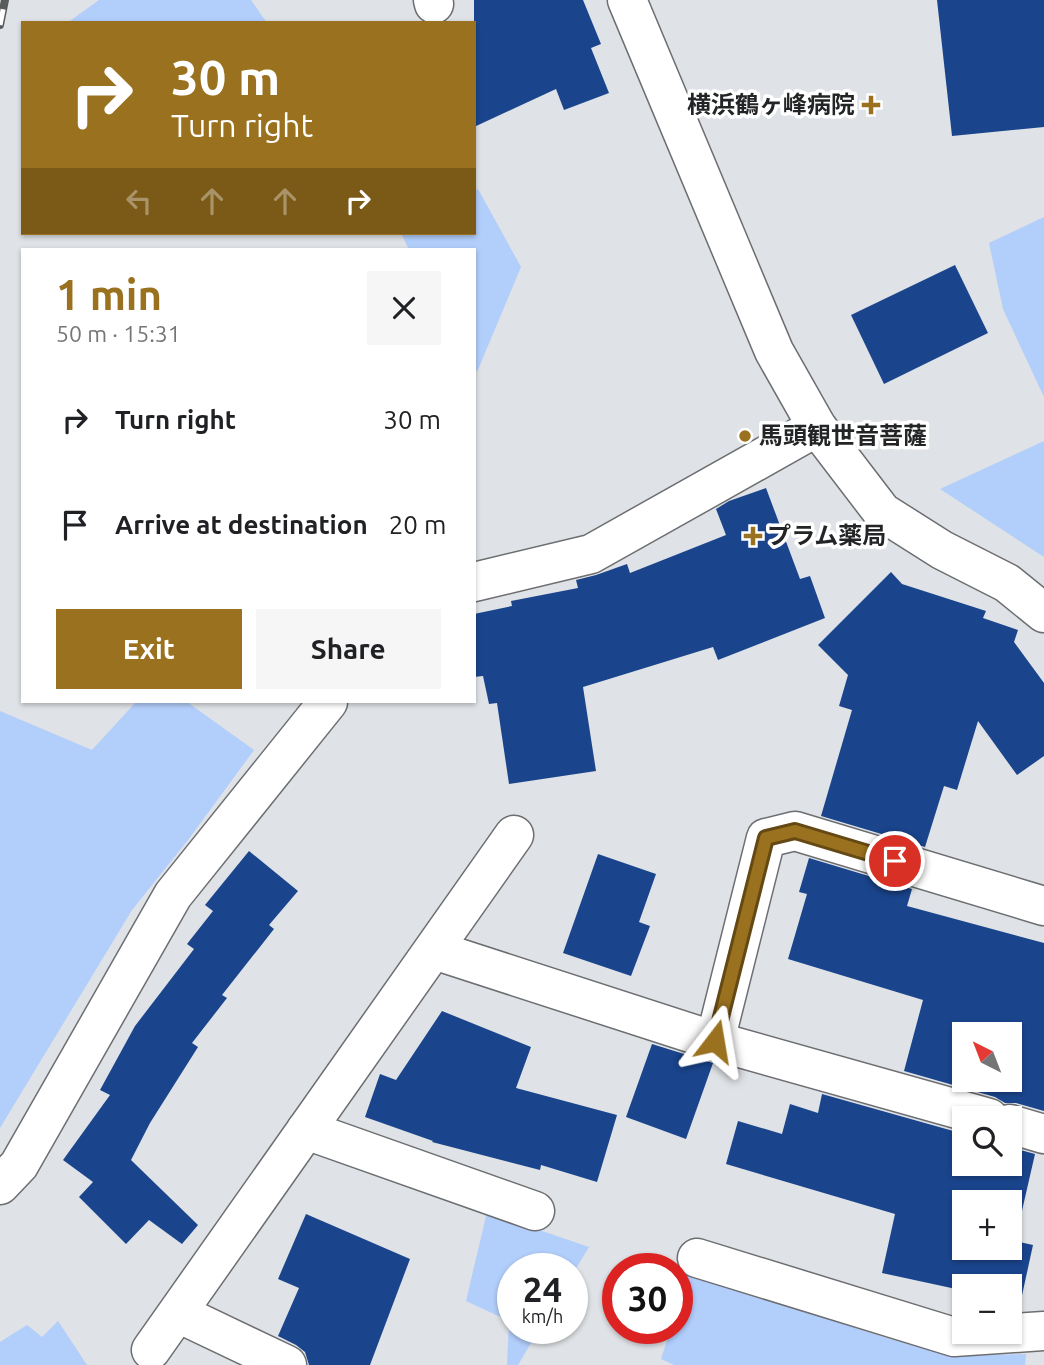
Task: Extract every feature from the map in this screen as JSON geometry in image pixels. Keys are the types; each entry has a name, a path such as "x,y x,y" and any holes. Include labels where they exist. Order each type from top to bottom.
{"street":[{"path":"627,0 774,351 817,427 882,512 942,550 1007,583 1044,613"},
{"path":"476,582 591,554 817,427"},
{"path":"0,1185 19,1165 173,895 327,703"},
{"path":"715,1041 766,838 795,831 1044,906"},
{"path":"152,1350 514,835"},
{"path":"434,950 715,1041 952,1108"},
{"path":"1022,1128 1044,1134"},
{"path":"306,1130 535,1211"},
{"path":"697,1258 954,1337 1044,1331"},
{"path":"178,1313 287,1365"}],"shaded area":[{"path":"99,0 251,0 266,21 70,21"},
{"path":"478,189 521,267 477,372 476,248 408,248 402,235 476,235"},
{"path":"1044,217 1044,397 1003,309 989,243"},
{"path":"1044,441 1044,557 940,489"},
{"path":"135,703 188,703 254,750 132,910 0,1128 0,711 92,750"},
{"path":"487,1212 589,1247 585,1253 497,1253 497,1315 466,1301"},
{"path":"693,1276 890,1339 958,1356 1026,1354 1025,1365 674,1365 661,1359 666,1344 693,1344"},
{"path":"58,1321 87,1365 0,1365 0,1342 27,1325 42,1337"},
{"path":"508,1344 530,1344 518,1365 507,1365"}],"building":[{"path":"474,0 583,0 601,44 591,48 609,93 564,110 556,89 476,126"},
{"path":"937,0 1044,0 1044,127 952,136"},
{"path":"955,265 988,333 884,384 851,315"},
{"path":"766,488 800,579 810,576 825,618 718,660 713,647 583,687 596,771 509,784 497,703 489,704 483,676 476,677 476,614 512,606 511,601 578,588 576,580 627,564 630,573 726,535 716,509 729,501"},
{"path":"891,572 902,584 986,611 983,618 1018,630 1014,642 1044,683 1044,756 1017,775 978,721 957,790 944,786 925,847 821,816 852,710 839,706 848,675 818,645"},
{"path":"249,851 298,891 269,925 274,929 222,995 227,998 192,1043 198,1047 150,1123 131,1160 198,1225 182,1244 149,1220 126,1244 79,1197 93,1182 63,1160 110,1095 100,1090 135,1026 194,949 187,944 213,911 205,905"},
{"path":"598,854 656,874 639,922 650,926 631,976 563,953"},
{"path":"809,858 912,889 907,906 1044,943 1044,1111 1016,1103 1005,1103 978,1092 1022,1092 1022,1022 952,1022 952,1085 904,1071 923,1000 788,959 807,894 799,892"},
{"path":"442,1011 531,1047 516,1088 617,1115 597,1182 541,1165 540,1170 432,1142 365,1117 380,1074 396,1080"},
{"path":"652,1044 713,1063 686,1139 626,1117"},
{"path":"822,1094 952,1131 952,1176 1022,1176 1022,1150 1035,1154 1022,1211 1022,1190 952,1190 952,1260 1022,1260 1022,1243 1033,1245 1022,1295 1022,1274 952,1274 952,1288 882,1273 895,1214 726,1164 738,1121 782,1134 790,1104 818,1113"},
{"path":"306,1214 410,1259 370,1365 309,1365 305,1352 278,1336 299,1288 278,1279"}],"railway":[{"path":"0,25 5,0"}],"place":[{"name":"横浜鶴ヶ峰病院","path":"871,105"},
{"name":"馬頭観世音菩薩","path":"745,436"},
{"name":"プラム薬局","path":"753,536"}],"route":[{"path":"715,1041 766,838 795,831 895,861"}]}
